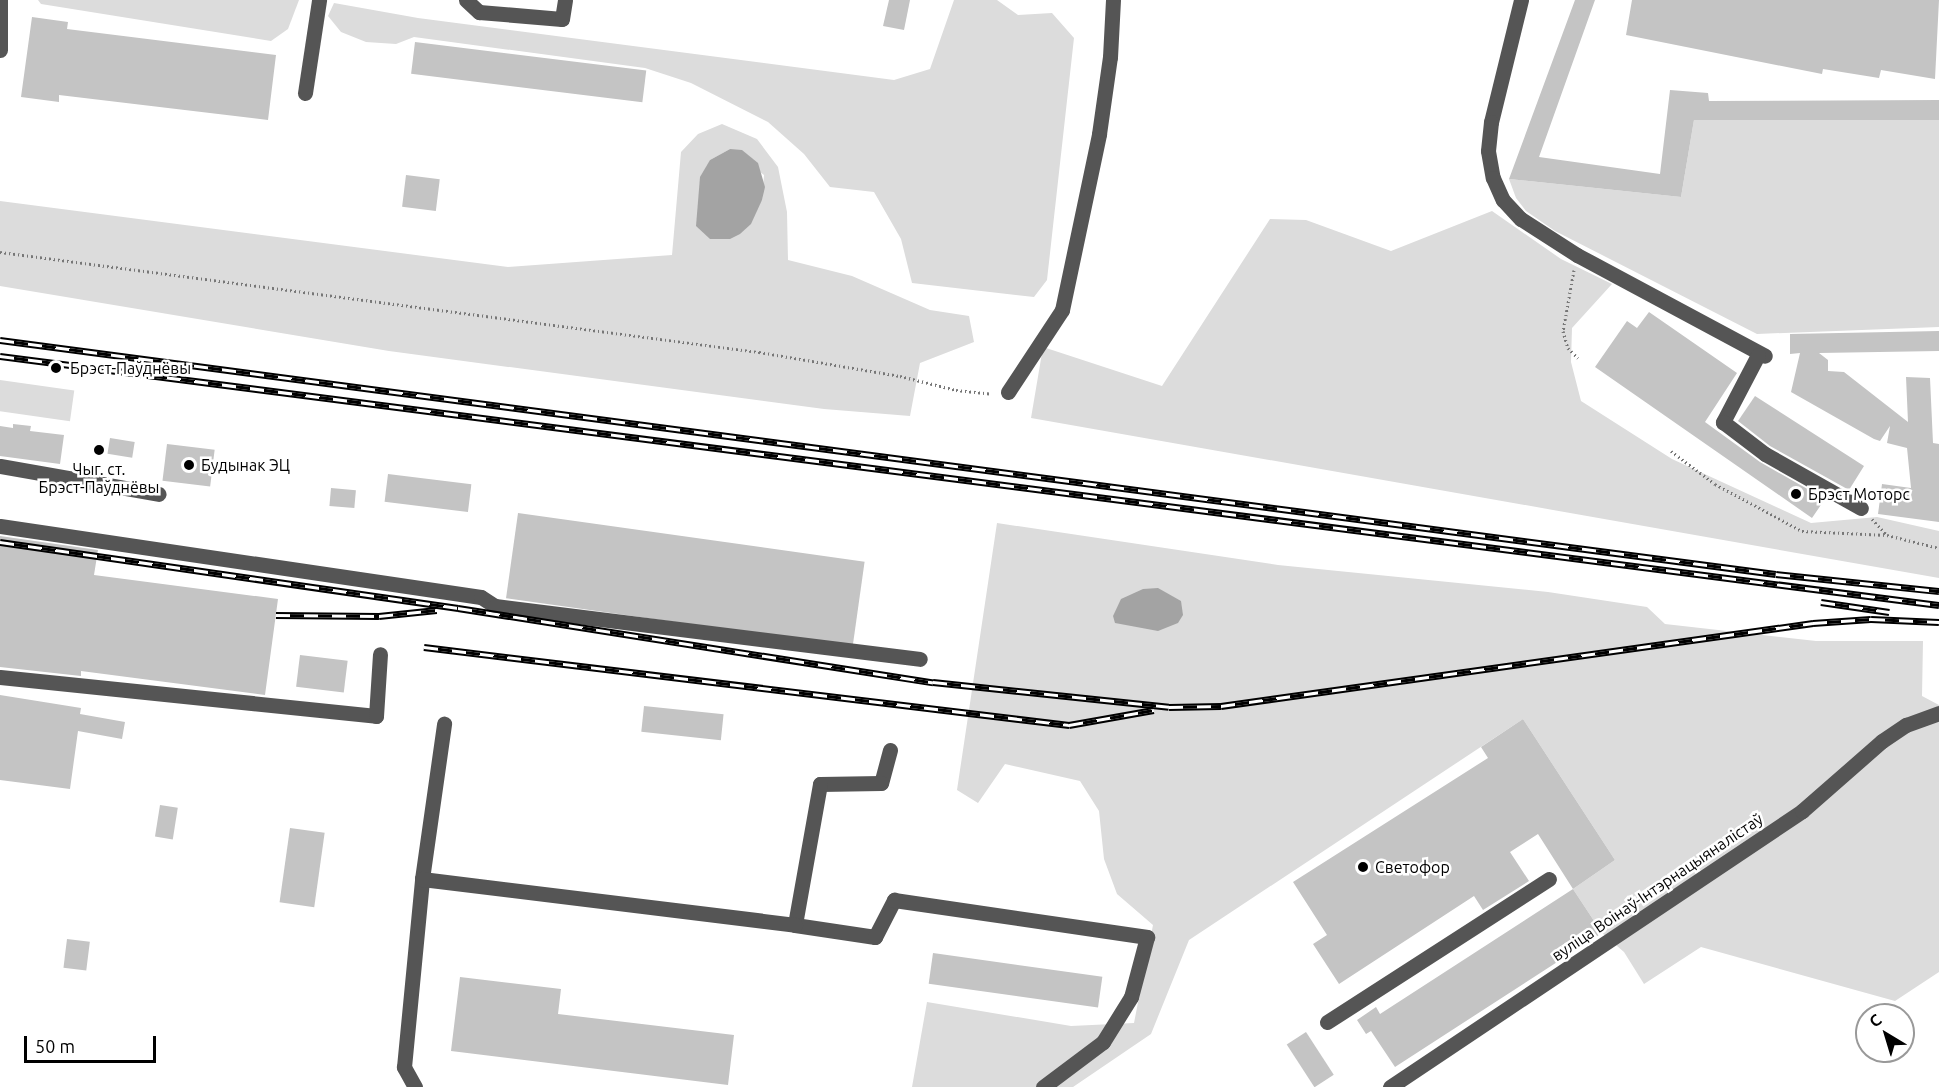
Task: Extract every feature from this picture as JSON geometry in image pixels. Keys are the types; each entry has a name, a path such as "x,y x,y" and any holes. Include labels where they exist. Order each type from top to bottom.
{"street":[{"path":"0,0 0,50"},
{"path":"305,93 320,0"},
{"path":"466,0 479,12 562,19 565,0"},
{"path":"1008,392 1062,310 1099,134 1110,57 1113,0"},
{"path":"1521,0 1491,122 1488,151 1493,178 1503,200 1521,219 1577,255 1762,356 1723,422 1765,454 1862,508"},
{"path":"0,466 159,494"},
{"path":"0,526 480,597 495,606 920,659"},
{"path":"0,677 376,716 380,654"},
{"name":"вуліца Воінаў-Інтэрнацыяналістаў","path":"1390,1087 1802,811 1882,741 1906,725 1939,713"},
{"path":"415,1087 404,1067 422,879 444,724"},
{"path":"795,925 820,784 881,783 890,750"},
{"path":"422,879 875,937 894,900 1147,936 1131,997 1103,1042 1043,1087"},
{"path":"1327,1022 1549,879"}],"path":[{"path":"0,252 759,352 900,376 956,390 1008,392"},
{"path":"1577,255 1563,331 1568,348 1578,358"},
{"path":"1671,451 1715,484 1802,531 1887,535 1939,548"},
{"path":"1862,508 1887,535"}],"shaded area":[{"path":"38,0 299,0 288,29 271,41 41,4"},
{"path":"954,0 997,0 1018,15 1052,13 1074,38 1047,280 1034,297 912,283 901,239 874,192 830,187 804,154 768,122 691,83 645,68 414,37 396,44 366,42 341,32 328,16 334,3 418,18 894,80 930,69"},
{"path":"1694,120 1939,120 1939,327 1757,334 1555,231 1526,211 1516,198 1509,179 1681,197"},
{"path":"722,124 757,139 778,167 787,212 788,260 852,276 930,310 969,316 974,342 920,363 910,416 824,409 389,351 0,286 0,201 508,267 672,255 681,152 698,134","holes":["730,149 764,175 762,201 710,160"]},
{"path":"730,149 742,150 758,163 765,187 751,224 730,239 710,239 696,226 700,177 710,160"},
{"path":"1492,211 1561,259 1612,284 1572,328 1571,362 1581,401 1672,459 1811,523 1877,517 1939,531 1939,578 1031,418 1043,347 1162,386 1270,219 1306,220 1391,251"},
{"path":"0,380 74,390 70,421 0,411"},
{"path":"997,523 1278,565 1548,592 1647,607 1665,624 1816,641 1923,641 1922,696 1939,705 1939,972 1895,1001 1701,947 1644,984 1624,952 1602,933 1573,889 1615,860 1523,719 1189,940 1151,1034 1073,1087 912,1087 927,1002 1071,1026 1134,1023 1153,925 1117,894 1104,859 1099,811 1080,781 1005,764 978,803 957,790"},
{"path":"1158,588 1181,601 1183,615 1178,623 1158,631 1115,623 1113,616 1121,599 1143,589"}],"building":[{"path":"889,0 910,0 904,30 883,26"},
{"path":"1575,0 1595,0 1539,157 1660,174 1670,90 1708,93 1709,101 1939,100 1939,120 1694,120 1681,197 1509,179"},
{"path":"1632,0 1939,0 1935,79 1881,70 1879,78 1823,69 1822,74 1626,35"},
{"path":"32,17 68,22 67,29 276,55 268,120 59,95 59,102 21,97"},
{"path":"415,42 646,70 642,102 411,74"},
{"path":"406,175 440,179 436,211 402,207"},
{"path":"1649,312 1737,373 1705,422 1760,462 1825,499 1812,518 1595,367 1627,321 1637,328"},
{"path":"1939,331 1939,351 1819,353 1828,360 1828,371 1844,372 1908,422 1906,377 1930,378 1933,443 1939,444 1939,522 1878,514 1882,484 1911,488 1907,448 1887,443 1890,426 1880,441 1874,439 1791,392 1800,353 1790,354 1790,334"},
{"path":"1755,396 1864,466 1849,490 1770,446 1738,421"},
{"path":"13,424 31,426 30,431 64,435 60,464 0,456 0,426 13,428"},
{"path":"110,438 135,442 132,458 107,454"},
{"name":"Будынак ЭЦ","path":"167,444 215,450 210,487 162,481"},
{"path":"388,474 471,484 468,512 385,502"},
{"path":"331,488 356,490 354,508 329,506"},
{"path":"518,513 865,562 853,647 506,598"},
{"path":"0,536 98,550 94,575 278,599 265,695 81,671 81,676 0,667"},
{"path":"300,655 348,661 344,693 296,687"},
{"path":"0,695 81,708 80,714 125,722 122,739 78,731 70,789 0,780"},
{"path":"644,706 724,714 721,740 641,732"},
{"path":"1523,719 1615,860 1573,889 1538,834 1510,852 1529,881 1483,910 1474,896 1339,984 1313,944 1327,935 1293,882 1488,758 1481,747"},
{"path":"160,805 178,808 173,839 155,837"},
{"path":"290,828 325,833 314,907 280,902"},
{"path":"1573,889 1602,933 1395,1067 1371,1031 1366,1034 1357,1020 1376,1007 1380,1014"},
{"path":"67,939 90,942 86,971 63,968"},
{"path":"933,953 1102,977 1098,1007 929,984"},
{"path":"460,977 561,989 558,1014 734,1035 728,1085 451,1051"},
{"path":"1306,1032 1334,1075 1314,1087 1287,1045"}],"railway":[{"path":"0,340 1776,574 1939,591"},
{"path":"0,356 1939,605"},
{"path":"0,542 458,608 933,682 1169,707 1221,706 1813,623 1871,619 1939,622"},
{"path":"1821,602 1889,612"},
{"path":"276,615 379,616 437,610"},
{"path":"424,647 1069,725 1154,710"}],"place":[{"name":"Брэст-Паўднёвы","path":"56,368"},
{"name":"Чыг. ст. Брэст-Паўднёвы","path":"99,450"},
{"name":"Будынак ЭЦ","path":"189,465"},
{"name":"Брэст Моторс","path":"1796,494"},
{"name":"Светофор","path":"1363,867"}]}
